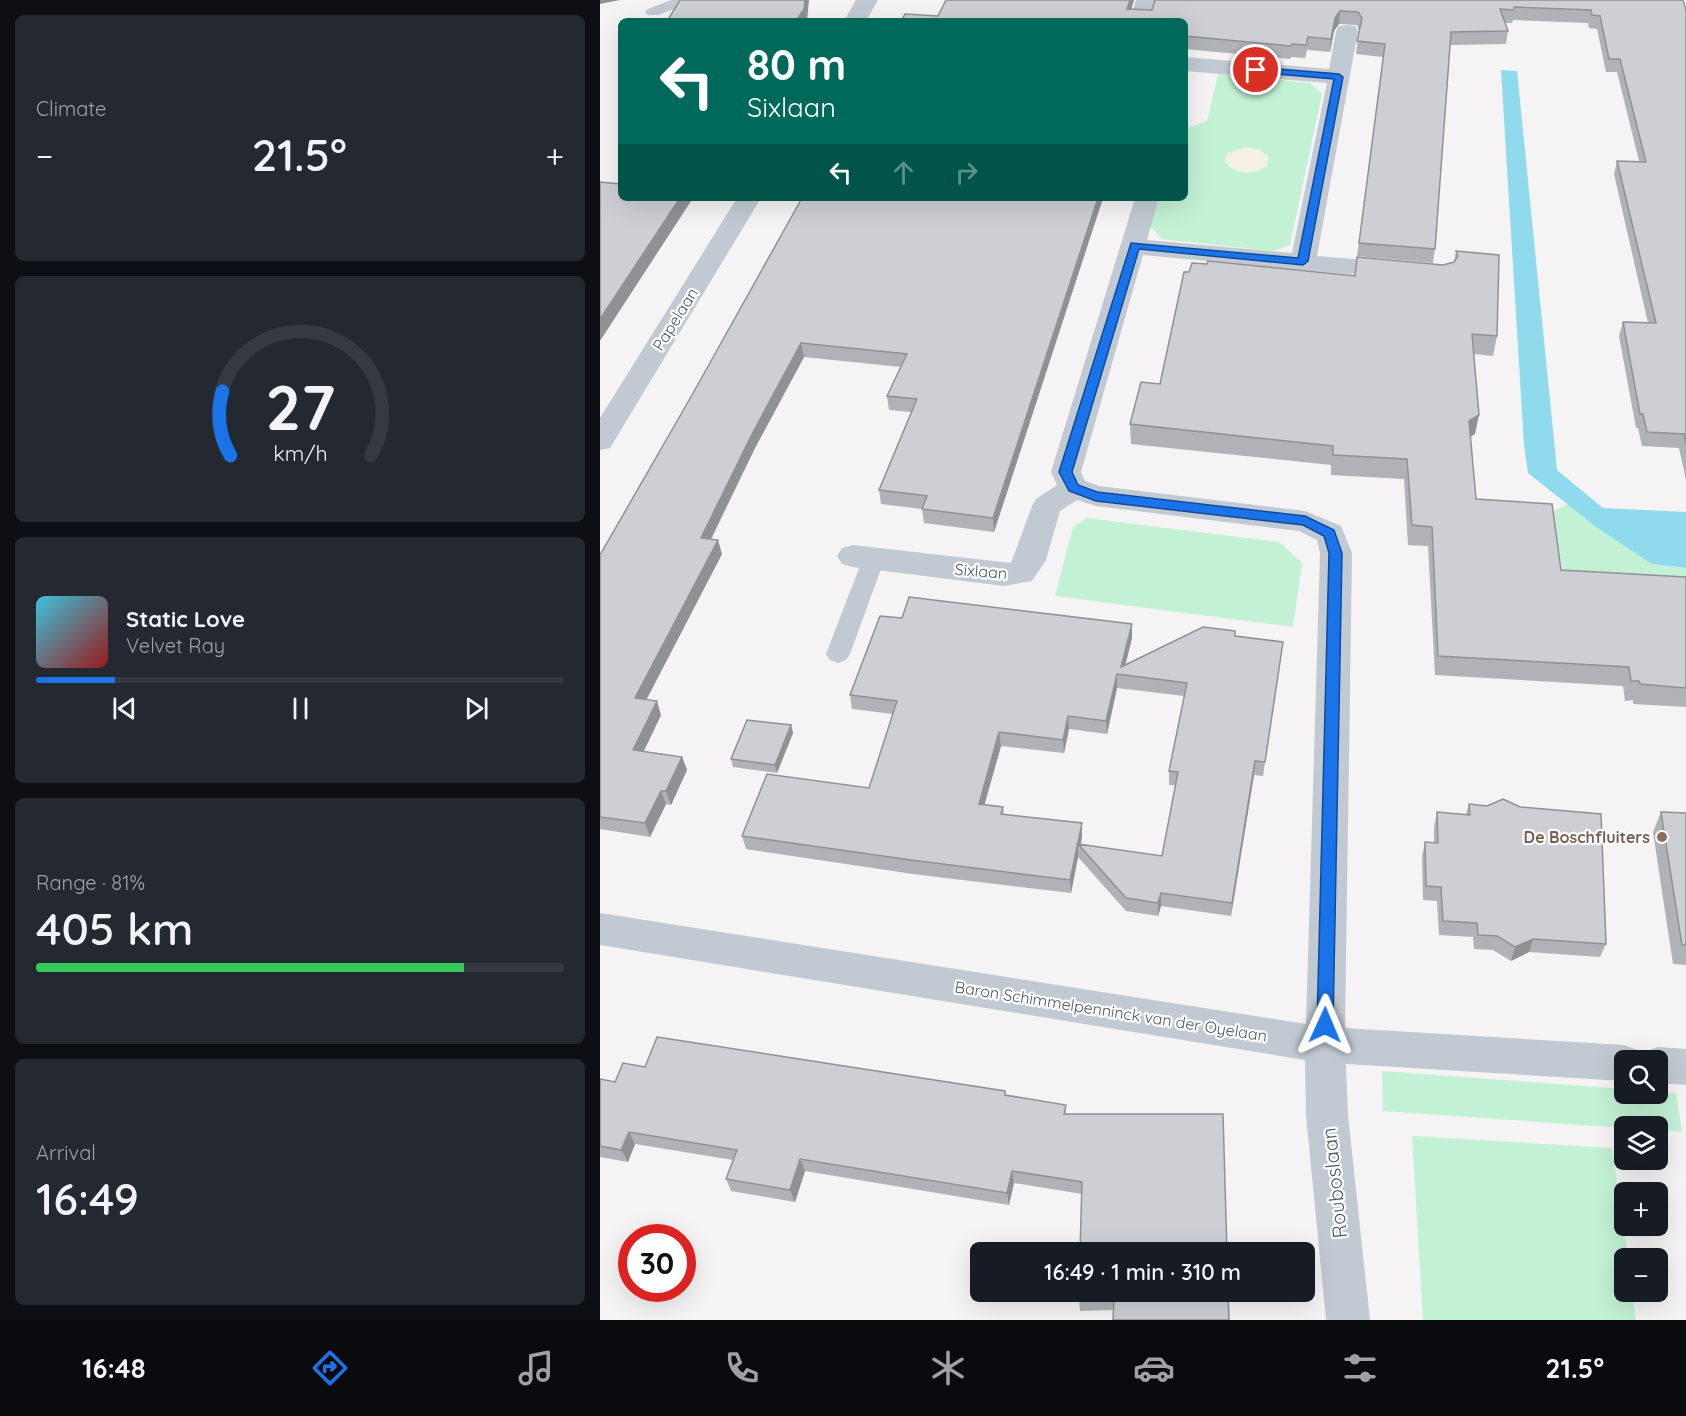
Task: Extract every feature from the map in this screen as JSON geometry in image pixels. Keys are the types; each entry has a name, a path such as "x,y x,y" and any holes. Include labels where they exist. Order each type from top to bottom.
{"street":[{"path":"857,18 867,0"},
{"path":"1141,18 1147,0"},
{"path":"1303,261 1347,31"},
{"path":"1188,64 1339,77"},
{"name":"Papelaan","path":"600,441 747,201"},
{"path":"1146,201 1066,472 1073,488 1096,496 1305,521 1330,534 1336,553 1325,1045"},
{"path":"1134,246 1429,273"},
{"name":"Sixlaan","path":"863,557 1004,575 1021,573 1030,560 1047,506 1073,488"},
{"name":"Baron Schimmelpenninck van der Oyelaan","path":"600,929 1325,1045 1614,1062"},
{"name":"Rouboslaan","path":"1325,1045 1327,1115 1348,1320"},
{"path":"1668,1066 1686,1067"}],"lane":[{"path":"653,12 685,0"},
{"name":"Sixlaan","path":"838,654 863,557"}],"green space":[{"path":"1218,74 1310,83 1322,94 1290,245 1273,251 1162,239 1150,226 1157,201 1188,201 1188,128 1207,121"},
{"path":"1567,504 1652,564 1686,568 1686,588 1563,570 1548,514"},
{"path":"1087,518 1279,542 1302,563 1293,627 1055,596 1073,527"},
{"path":"1382,1071 1614,1088 1614,1104 1668,1104 1668,1093 1676,1093 1682,1132 1668,1131 1668,1116 1614,1116 1614,1127 1383,1111"},
{"path":"1412,1136 1612,1148 1617,1182 1614,1182 1614,1236 1625,1236 1627,1248 1614,1248 1614,1302 1633,1302 1636,1320 1423,1320"}],"sand":[{"path":"1245,147 1260,150 1269,157 1268,165 1258,171 1240,172 1225,162 1226,154"}],"water":[{"path":"1501,70 1517,71 1557,470 1603,508 1686,512 1686,568 1652,564 1596,527 1528,473 1524,445"}],"building":[{"path":"680,0 805,0 804,9 798,18 669,18"},
{"path":"946,0 1130,0 1127,9 1152,10 1155,0 1683,0 1686,10 1686,444 1684,434 1647,432 1643,414 1640,414 1623,322 1656,323 1617,161 1646,162 1620,59 1609,59 1600,16 1592,15 1591,10 1514,7 1514,10 1500,9 1508,31 1451,32 1435,249 1359,243 1385,44 1357,41 1362,18 1358,12 1340,11 1335,18 1331,39 1308,37 1306,45 1292,44 1291,46 1188,36 1188,18 903,18 905,14 938,16"},
{"path":"600,182 618,184 618,201 678,201 600,319"},
{"path":"800,201 1097,201 993,518 922,509 927,496 879,490 917,399 887,396 907,354 801,343 752,434 701,538 718,540 635,698 657,701 633,750 682,757 666,791 661,791 645,823 600,817 600,555"},
{"path":"1456,251 1499,255 1497,336 1472,334 1479,415 1469,421 1476,499 1552,504 1561,570 1686,577 1686,688 1640,684 1639,681 1631,681 1629,667 1438,656 1432,527 1412,525 1407,459 1333,455 1333,446 1130,424 1141,382 1160,384 1184,272 1189,272 1192,263 1207,264 1208,261 1355,276 1357,257 1443,265 1454,262 1458,256"},
{"path":"909,597 1132,624 1121,667 1203,627 1235,631 1235,636 1283,642 1265,762 1255,761 1232,903 1161,893 1158,903 1126,898 1078,844 1162,856 1178,772 1169,771 1187,683 1117,674 1106,721 1068,716 1063,740 999,732 979,804 1003,807 1001,814 1082,823 1070,880 742,836 767,774 869,788 897,701 850,695 880,616 902,618"},
{"path":"747,720 791,725 775,765 731,759"},
{"path":"1503,799 1520,807 1601,814 1606,944 1533,939 1515,947 1497,936 1478,935 1477,923 1443,921 1441,887 1426,886 1425,842 1438,843 1437,812 1470,815 1469,804 1487,806"},
{"path":"1661,812 1686,813 1686,945 1682,945"},
{"path":"657,1037 1005,1091 1005,1095 1066,1105 1064,1114 1223,1114 1227,1242 1080,1242 1082,1182 1012,1171 1007,1193 800,1159 790,1190 726,1179 737,1150 629,1132 621,1150 600,1146 600,1079 615,1082 623,1063 645,1067"},
{"path":"1114,1302 1228,1302 1229,1320 1113,1320"}],"place":[{"name":"De Boschfluiters","path":"1662,837"}],"route":[{"path":"1256,70 1339,77 1303,261 1134,246 1066,472 1073,488 1096,496 1305,521 1330,534 1336,553 1325,1025"}]}
